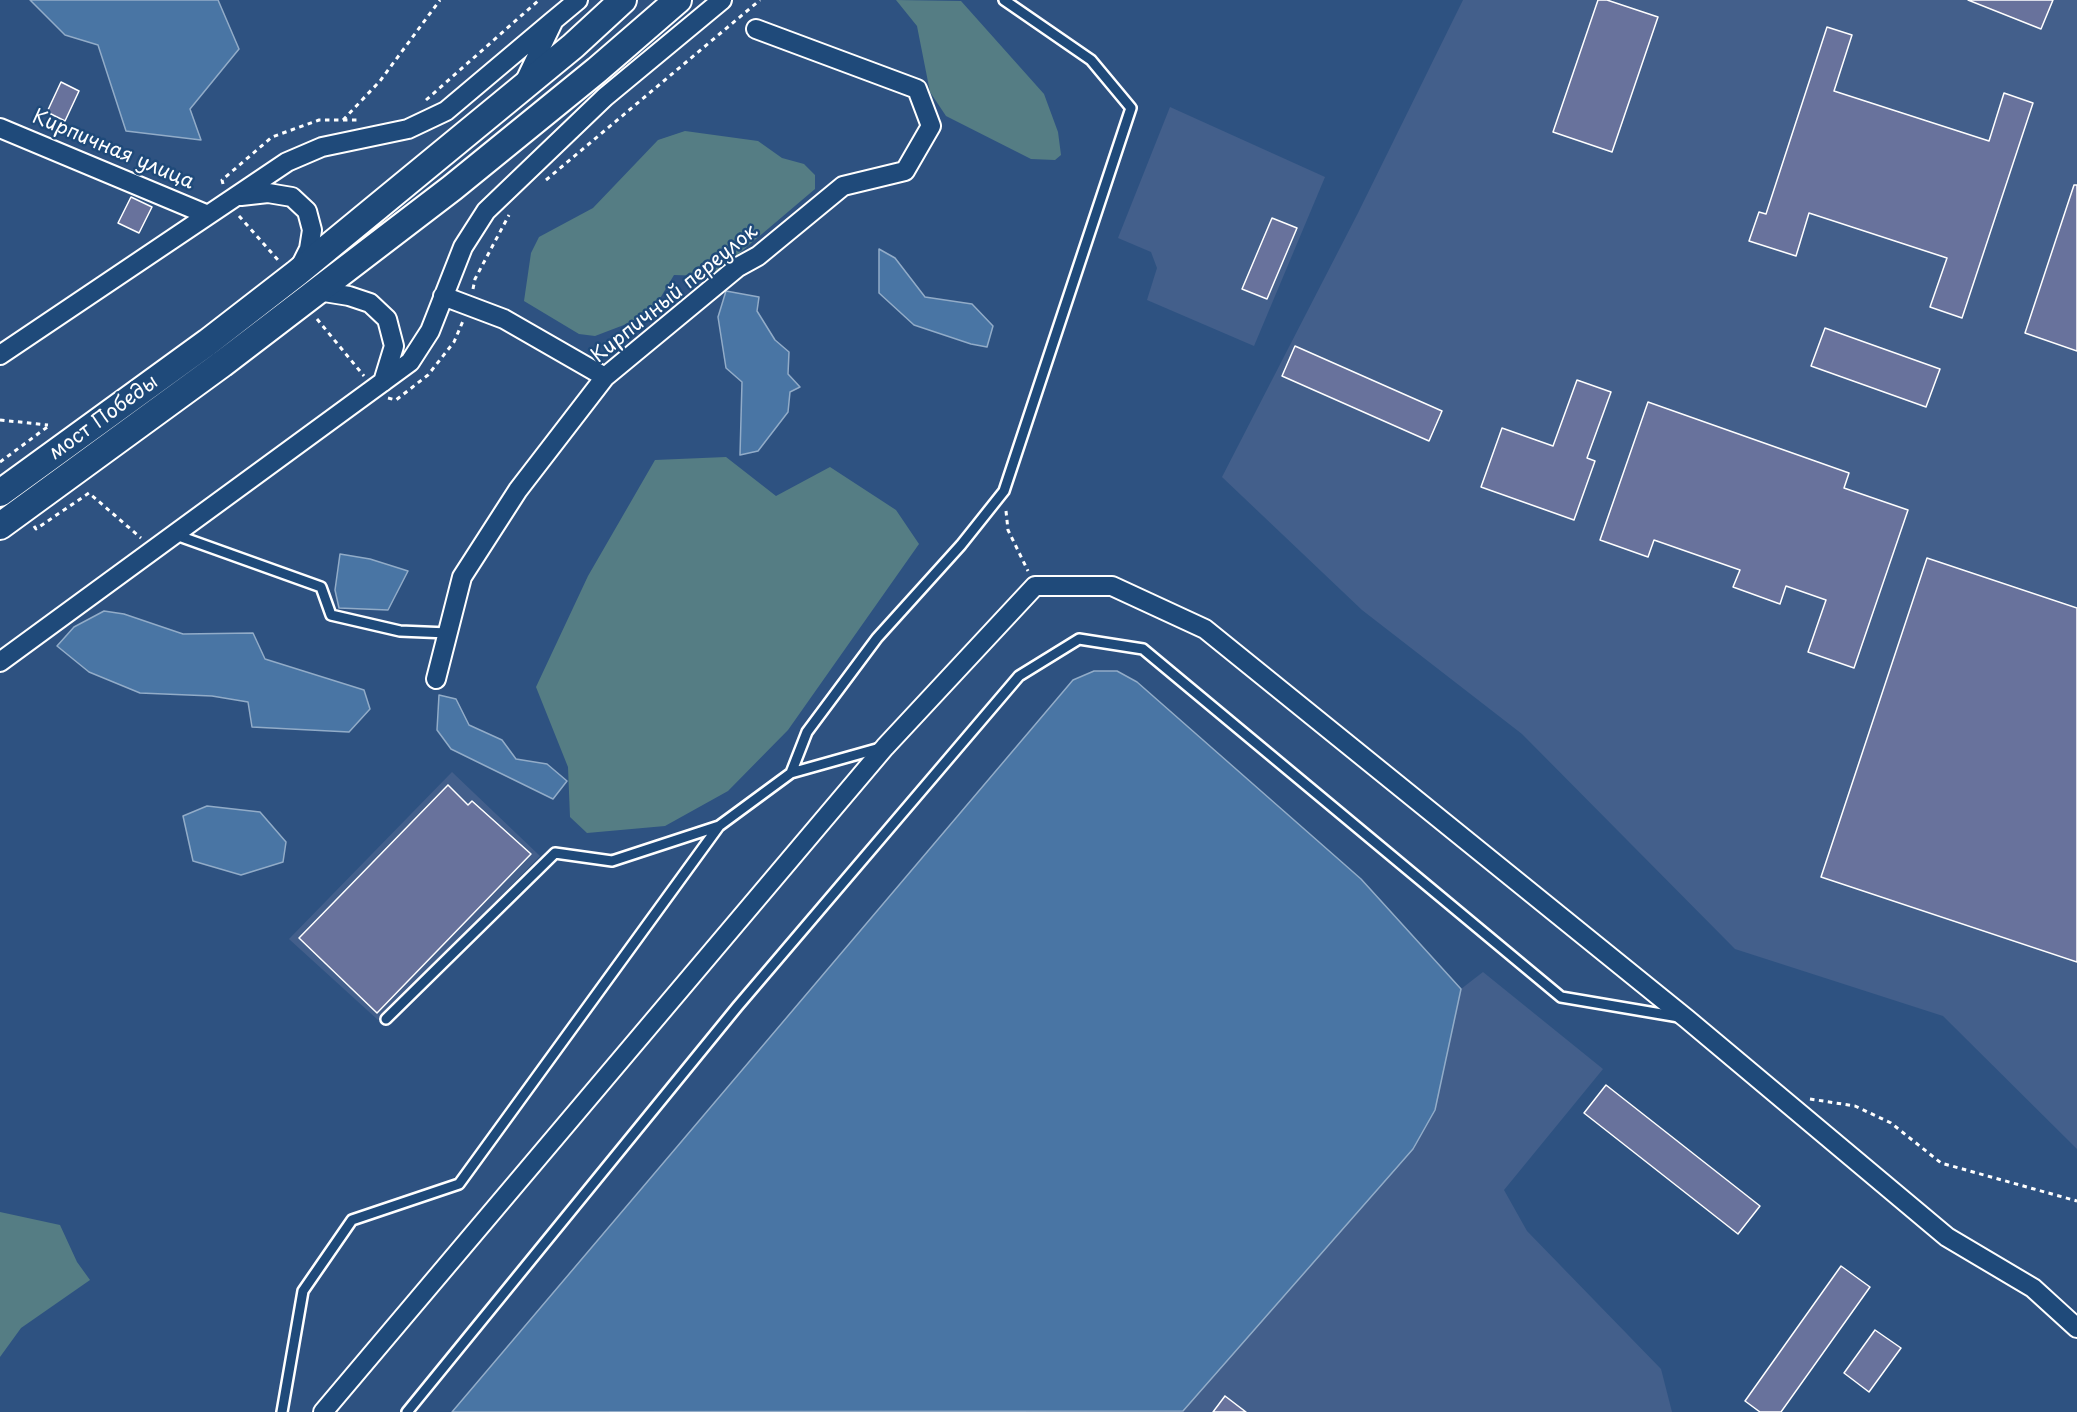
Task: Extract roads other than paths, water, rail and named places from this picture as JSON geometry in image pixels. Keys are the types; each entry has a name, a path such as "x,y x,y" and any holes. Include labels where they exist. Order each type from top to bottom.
{"main road":[{"name":"мост Победы","path":"0,493 208,342 297,273 522,88 623,0"},
{"path":"0,526 222,364 452,188 678,0"}],"street":[{"path":"0,355 287,162 322,147 408,129 446,111 578,0"},
{"path":"0,662 410,362 430,332 463,247 486,211 605,97 722,0"},
{"path":"522,88 554,20"},
{"name":"Кирпичный переулок","path":"436,679 462,577 518,490 605,377 738,267 758,256 843,186 905,171 932,126 917,89 756,28"},
{"path":"552,106 605,97"},
{"name":"Кирпичная улица","path":"0,128 208,214"},
{"path":"236,197 268,193 292,197 307,211 312,230 309,249 297,273"},
{"path":"318,291 350,296 370,303 387,319 394,346 379,385"},
{"path":"443,296 469,308 504,319 605,377"},
{"path":"323,1412 885,747 1035,586 1112,586 1205,629 1687,1019 1947,1237 2033,1288 2077,1328"}],"lane":[{"path":"791,773 807,732 870,648 961,545 1004,491 1131,108 1091,60 1004,0"},
{"path":"176,535 321,587 331,615 400,631 448,633"},
{"path":"407,1412 737,1007 1019,676 1079,639 1143,650 1561,997 1687,1019"},
{"path":"282,1412 303,1291 352,1220 459,1184 719,826 791,773 885,747"},
{"path":"386,1019 555,854 612,861 719,826"}]}
